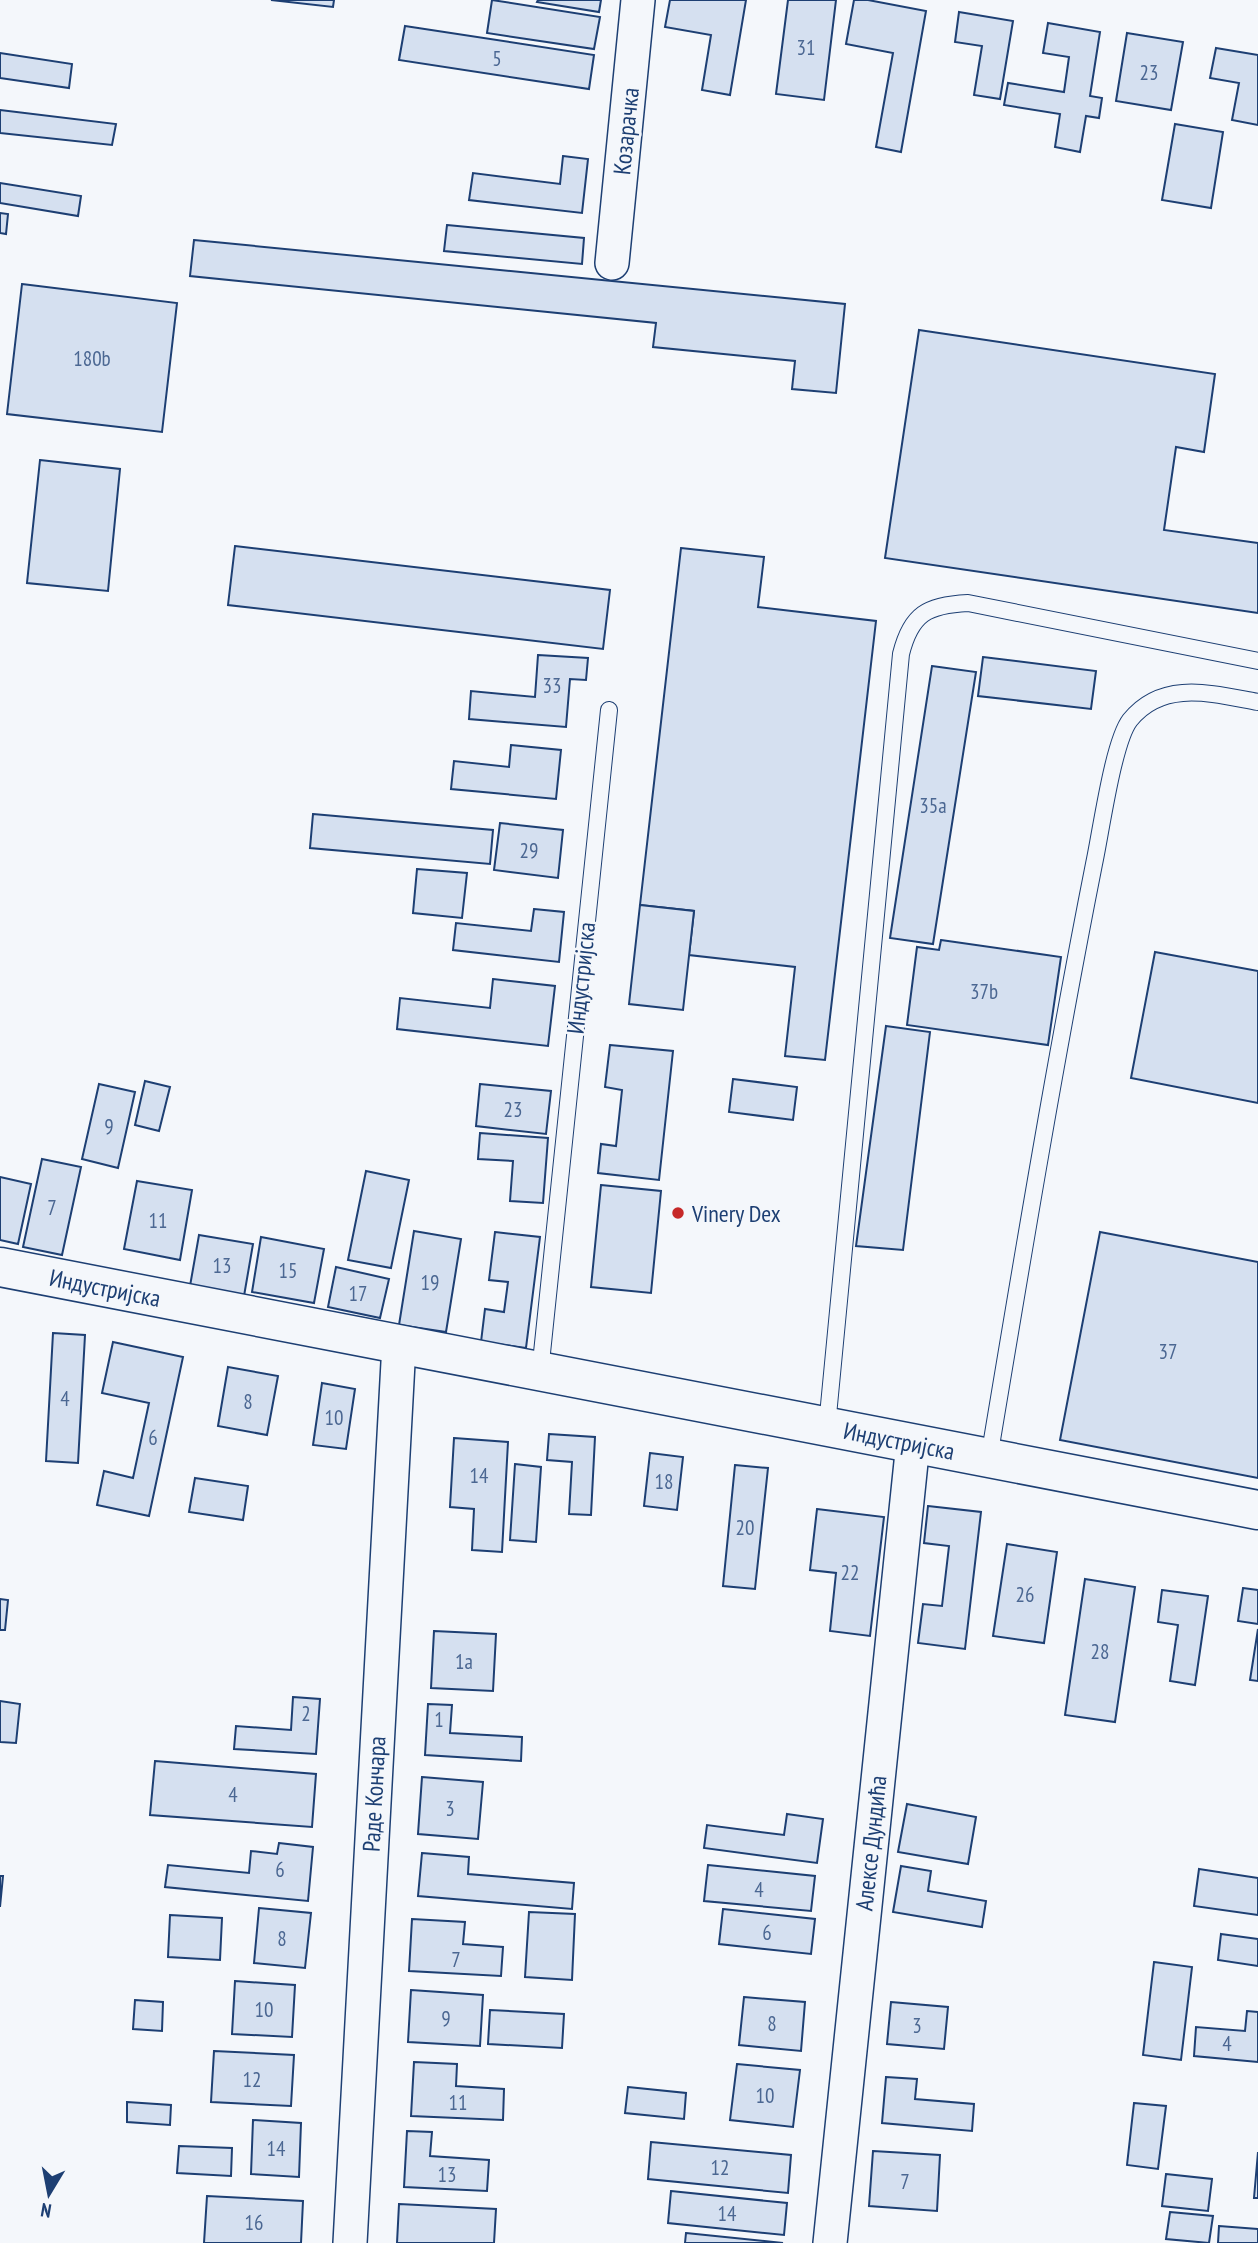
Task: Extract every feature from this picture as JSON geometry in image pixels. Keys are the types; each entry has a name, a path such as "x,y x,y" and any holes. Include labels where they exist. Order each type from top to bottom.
{"main road":[{"name":"Индустријска","path":"0,1267 1258,1510"}],"street":[{"name":"Козарачка","path":"612,263 638,0"},
{"name":"Раде Кончара","path":"350,2243 399,1344"},
{"name":"Алексе Дундића","path":"830,2243 913,1443"}],"lane":[{"path":"827,1427 900,668 906,633 918,618 941,604 968,603 1258,661"},
{"path":"989,1458 1079,940 1116,755 1129,722 1154,699 1192,691 1258,702"},
{"name":"Индустријска","path":"540,1372 609,710"}],"building":[{"path":"271,0 334,0 333,7"},
{"path":"492,0 600,17 594,49 487,33"},
{"path":"601,0 599,12 537,2"},
{"path":"670,0 746,0 730,95 702,90 711,35 665,27"},
{"path":"788,0 836,0 824,100 776,94"},
{"path":"854,0 868,0 926,11 901,152 876,147 893,53 846,44"},
{"path":"959,12 1013,21 1000,99 974,95 982,46 955,42"},
{"path":"1048,23 1100,32 1090,96 1102,98 1099,118 1086,116 1080,152 1055,147 1060,114 1004,105 1008,83 1064,92 1069,57 1043,53"},
{"path":"405,26 594,55 589,89 399,60"},
{"path":"1127,33 1183,42 1171,110 1116,101"},
{"path":"1216,48 1258,55 1258,125 1232,120 1239,83 1210,78"},
{"path":"0,53 72,64 69,88 0,78"},
{"path":"0,110 116,124 112,145 0,133"},
{"path":"1175,124 1223,132 1211,208 1162,200"},
{"path":"563,156 588,159 582,213 469,200 473,173 560,184"},
{"path":"0,183 81,196 78,216 0,203"},
{"path":"0,213 8,214 6,234 0,233"},
{"path":"447,225 584,238 582,264 444,251"},
{"path":"194,240 845,304 836,393 792,389 795,361 653,347 656,323 190,276"},
{"path":"22,284 177,303 162,432 7,414"},
{"path":"919,330 1215,374 1204,452 1176,447 1164,530 1258,543 1258,613 885,558"},
{"path":"40,460 120,469 108,591 27,583"},
{"path":"235,546 610,590 603,649 228,605"},
{"path":"681,548 764,557 758,607 876,621 825,1060 785,1056 795,967 689,955 694,911 640,905"},
{"path":"538,655 588,658 586,680 570,679 566,727 469,719 471,691 535,697"},
{"path":"983,657 1096,671 1091,709 978,696"},
{"path":"932,666 976,672 933,944 890,938"},
{"path":"511,745 561,750 556,799 451,789 454,761 509,767"},
{"path":"313,814 493,830 490,864 310,848"},
{"path":"500,823 563,830 558,878 494,870"},
{"path":"417,869 467,873 462,918 413,913"},
{"path":"640,905 694,911 683,1010 629,1004"},
{"path":"534,909 564,912 559,962 453,950 456,923 531,931"},
{"path":"941,940 1061,957 1048,1045 907,1025 917,947 939,950"},
{"path":"1155,952 1258,971 1258,1103 1131,1078"},
{"path":"493,979 555,986 548,1046 397,1029 400,998 490,1008"},
{"path":"886,1026 930,1032 903,1250 856,1246"},
{"path":"610,1045 673,1051 659,1180 598,1173 601,1144 616,1146 622,1090 605,1087"},
{"path":"733,1079 797,1087 793,1120 729,1112"},
{"path":"145,1081 170,1087 159,1131 135,1125"},
{"path":"99,1084 135,1092 118,1168 82,1159"},
{"path":"480,1084 551,1091 546,1134 476,1126"},
{"path":"480,1133 548,1138 543,1203 510,1201 513,1161 478,1159"},
{"path":"42,1159 81,1167 62,1255 23,1247"},
{"path":"366,1171 409,1180 391,1268 348,1260"},
{"path":"0,1177 31,1184 18,1244 0,1240"},
{"path":"137,1181 192,1190 180,1260 124,1249"},
{"path":"601,1185 661,1191 651,1293 591,1287"},
{"path":"414,1231 461,1239 446,1332 399,1325"},
{"path":"495,1232 540,1237 526,1348 481,1342 485,1309 504,1312 508,1282 489,1280"},
{"path":"1100,1232 1258,1262 1258,1478 1060,1440"},
{"path":"199,1235 253,1244 244,1296 190,1286"},
{"path":"261,1237 324,1249 314,1303 252,1292"},
{"path":"336,1267 389,1279 380,1318 328,1307"},
{"path":"53,1333 85,1335 78,1463 46,1461"},
{"path":"113,1342 183,1357 149,1516 97,1505 104,1471 133,1478 149,1403 102,1393"},
{"path":"228,1367 278,1376 267,1435 218,1426"},
{"path":"322,1383 355,1389 346,1449 313,1445"},
{"path":"549,1434 595,1437 591,1515 569,1514 572,1462 547,1460"},
{"path":"454,1438 508,1442 502,1552 472,1550 474,1509 450,1507"},
{"path":"650,1453 683,1457 677,1510 644,1506"},
{"path":"515,1464 541,1467 536,1542 510,1540"},
{"path":"735,1465 768,1468 755,1589 723,1586"},
{"path":"195,1478 248,1486 243,1520 189,1512"},
{"path":"928,1506 981,1512 965,1649 918,1643 923,1604 942,1606 949,1546 924,1543"},
{"path":"817,1509 884,1517 870,1636 830,1631 836,1573 810,1570"},
{"path":"1007,1544 1057,1552 1044,1643 993,1636"},
{"path":"1085,1579 1135,1587 1115,1722 1065,1715"},
{"path":"1243,1588 1258,1590 1258,1624 1238,1621"},
{"path":"1162,1590 1208,1596 1195,1685 1170,1681 1178,1625 1158,1622"},
{"path":"0,1599 8,1600 5,1630 0,1630"},
{"path":"1258,1629 1258,1681 1250,1680"},
{"path":"434,1631 496,1634 493,1691 431,1688"},
{"path":"293,1697 320,1699 316,1754 234,1749 236,1726 291,1730"},
{"path":"0,1701 20,1704 16,1743 0,1742"},
{"path":"428,1704 452,1705 450,1733 522,1737 521,1761 425,1755"},
{"path":"155,1761 316,1774 312,1827 150,1815"},
{"path":"422,1777 483,1782 478,1839 418,1834"},
{"path":"907,1804 976,1817 968,1864 898,1852"},
{"path":"787,1814 823,1819 817,1863 704,1848 707,1825 784,1835"},
{"path":"279,1843 313,1847 308,1901 165,1887 168,1865 249,1873 251,1851 277,1854"},
{"path":"422,1853 469,1857 468,1874 574,1883 572,1909 418,1896"},
{"path":"708,1865 815,1876 811,1911 704,1901"},
{"path":"901,1866 931,1871 928,1891 986,1901 982,1927 893,1912"},
{"path":"1199,1869 1258,1878 1258,1915 1194,1906"},
{"path":"0,1876 3,1876 0,1907"},
{"path":"259,1908 311,1913 305,1968 254,1963"},
{"path":"723,1909 815,1919 811,1954 719,1944"},
{"path":"529,1912 575,1914 572,1980 525,1977"},
{"path":"170,1915 222,1918 220,1960 168,1957"},
{"path":"412,1919 465,1922 463,1944 503,1947 501,1976 409,1971"},
{"path":"1221,1934 1258,1939 1258,1966 1218,1960"},
{"path":"1154,1962 1192,1967 1181,2060 1143,2055"},
{"path":"235,1981 295,1985 292,2037 232,2034"},
{"path":"411,1990 483,1995 480,2046 408,2042"},
{"path":"744,1997 805,2002 801,2051 739,2045"},
{"path":"135,2000 163,2002 162,2031 133,2029"},
{"path":"891,2002 948,2007 944,2049 887,2044"},
{"path":"490,2010 564,2014 562,2048 488,2044"},
{"path":"1247,2011 1258,2012 1258,2062 1194,2056 1196,2027 1245,2031"},
{"path":"214,2051 294,2055 291,2106 211,2102"},
{"path":"414,2062 457,2064 456,2086 504,2089 503,2120 411,2116"},
{"path":"737,2064 800,2070 793,2127 730,2120"},
{"path":"886,2077 917,2079 915,2099 974,2104 972,2131 882,2123"},
{"path":"628,2087 686,2093 684,2119 625,2113"},
{"path":"127,2102 171,2105 170,2125 127,2122"},
{"path":"1134,2103 1166,2106 1158,2169 1127,2165"},
{"path":"253,2120 301,2123 299,2177 251,2174"},
{"path":"407,2131 432,2132 430,2156 489,2160 487,2191 404,2187"},
{"path":"651,2142 791,2155 788,2193 648,2179"},
{"path":"179,2146 232,2148 231,2176 177,2173"},
{"path":"873,2151 940,2155 937,2211 869,2206"},
{"path":"1258,2152 1258,2198 1254,2198"},
{"path":"1166,2174 1212,2179 1208,2211 1162,2206"},
{"path":"671,2191 787,2203 784,2235 668,2223"},
{"path":"207,2196 303,2201 301,2243 204,2243"},
{"path":"399,2204 496,2209 494,2243 397,2243"},
{"path":"1170,2212 1213,2216 1209,2243 1166,2239"},
{"path":"1219,2226 1258,2229 1258,2243 1218,2243"},
{"path":"686,2233 783,2243 685,2243"}],"place":[{"name":"Vinery Dex","path":"678,1213"}]}
